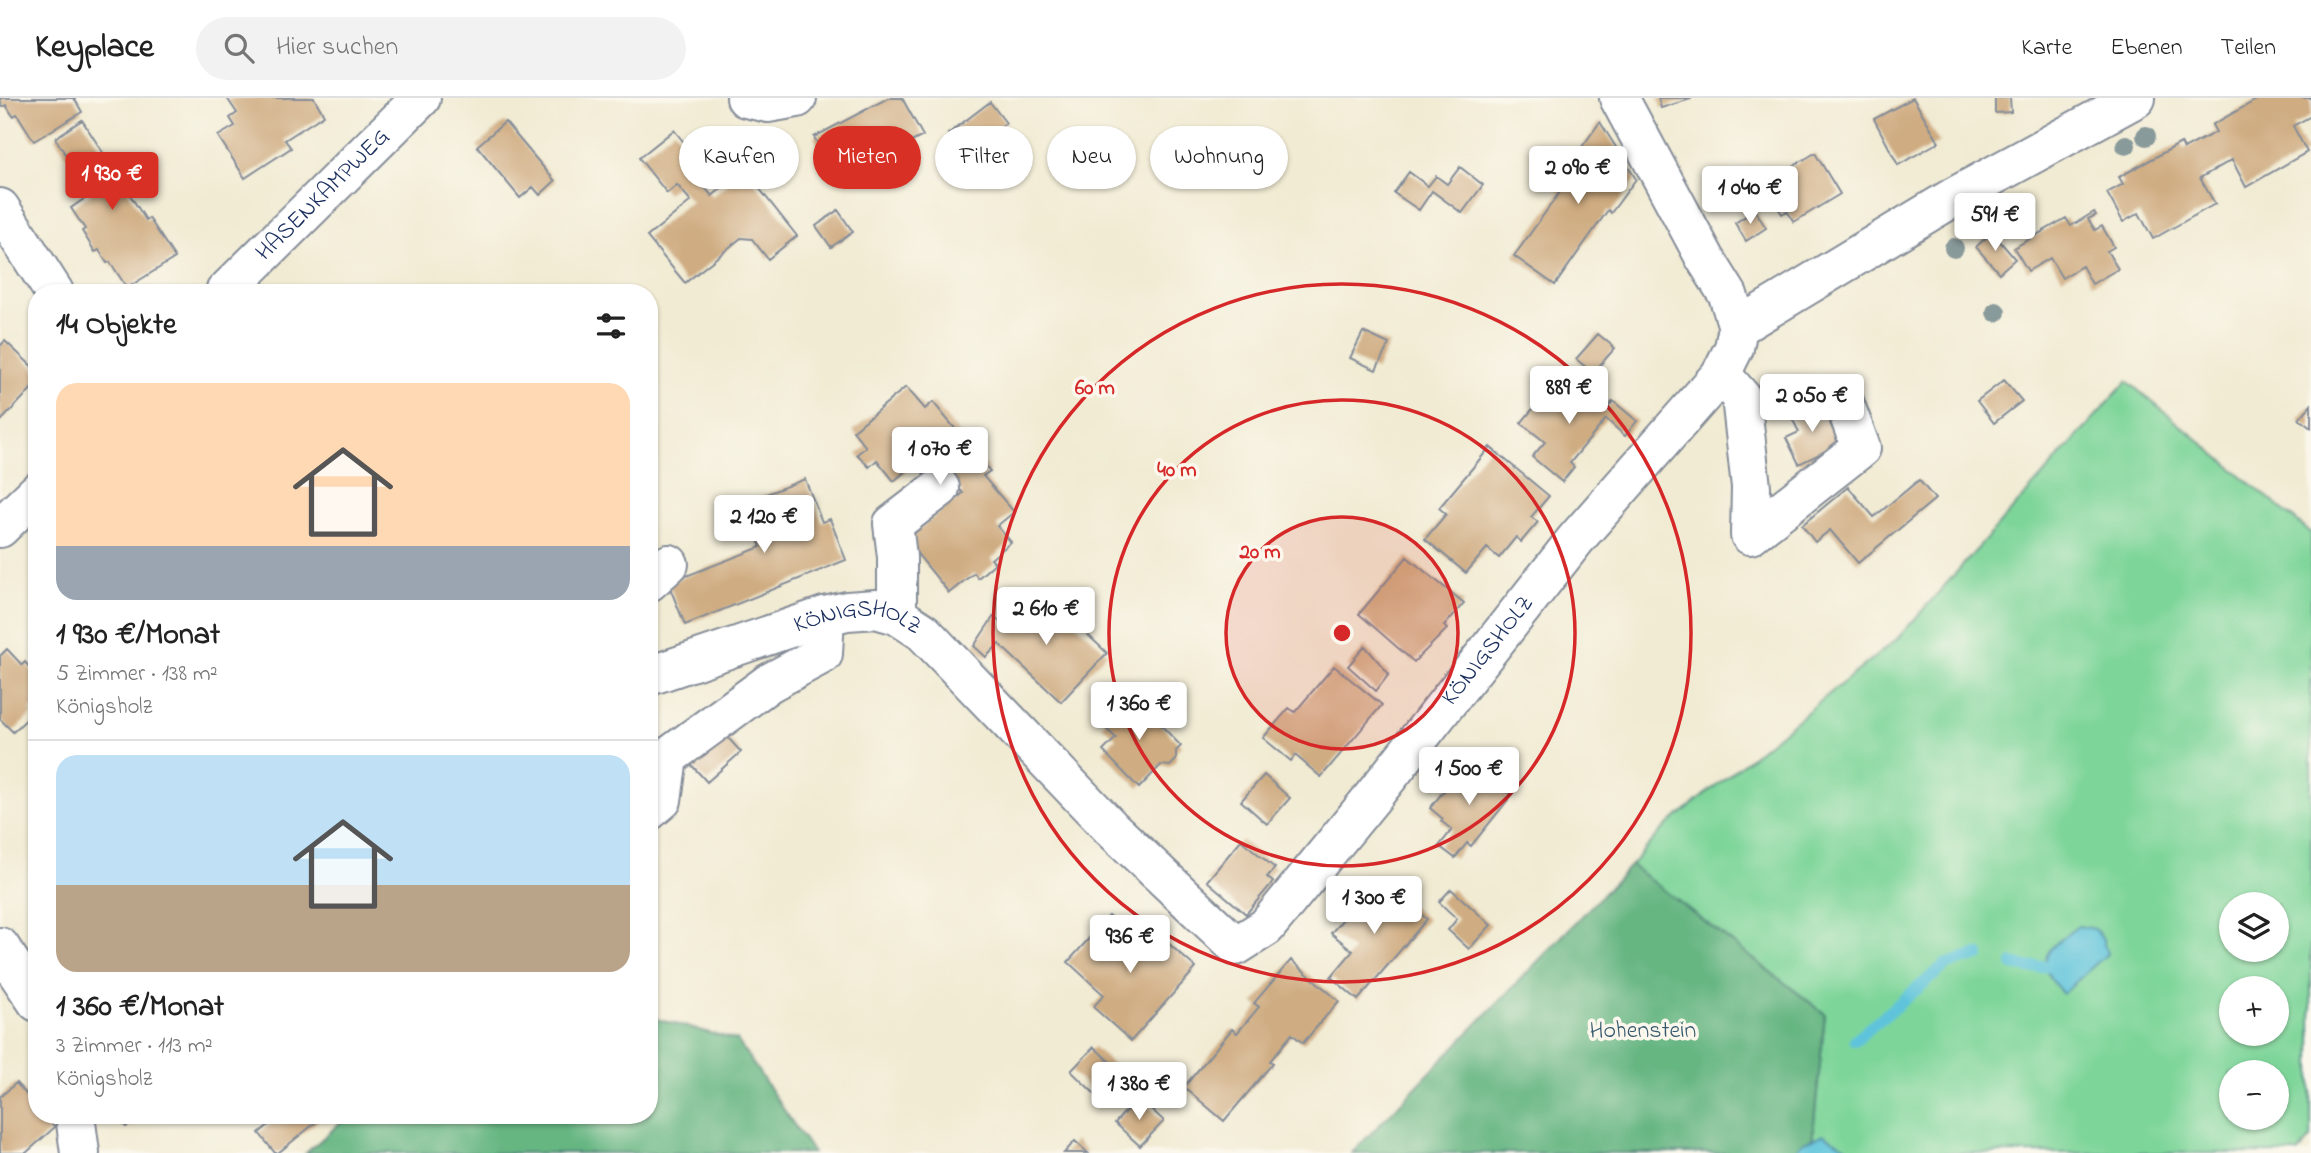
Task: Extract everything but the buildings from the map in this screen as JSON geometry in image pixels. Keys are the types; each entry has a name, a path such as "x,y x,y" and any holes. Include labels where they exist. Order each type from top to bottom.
{"street":[{"name":"HASENKAMPWEG","path":"233,284 421,98"},
{"path":"746,98 768,103 797,98"},
{"path":"1619,98 1705,258 1728,295 1738,327 1954,197 2136,98"},
{"path":"0,208 49,284"},
{"name":"KÖNIGSHOLZ","path":"658,673 825,616 861,608 897,615 923,632 1111,828 1236,946 1266,927 1371,799 1576,539 1721,374 1734,348 1738,327"},
{"path":"1721,374 1741,397 1751,487 1750,536 1861,448 1844,402"},
{"path":"897,615 897,556 893,524 940,488"},
{"path":"0,528 28,501"},
{"path":"658,803 662,800 668,757 769,683 823,654 825,616"},
{"path":"0,947 28,989"},
{"path":"76,1124 80,1153"}],"green space":[{"path":"2127,381 2311,533 2311,1138 2298,1153 1811,1153 1825,1014 1631,865 1666,826 1897,639"},
{"name":"Hohenstein","path":"1631,865 1825,1014 1811,1153 1352,1153"},
{"path":"658,1019 737,1040 813,1153 306,1153 339,1124 658,1124"}],"water":[{"path":"2078,926 2095,929 2103,940 2107,954 2063,993 2053,982 2045,964 2051,948"},
{"path":"1824,1134 1849,1149 1846,1153 1793,1153 1802,1143"}],"waterway":[{"path":"1855,1040 1947,964 1979,955"},
{"path":"2013,964 2029,968 2045,966"}]}
